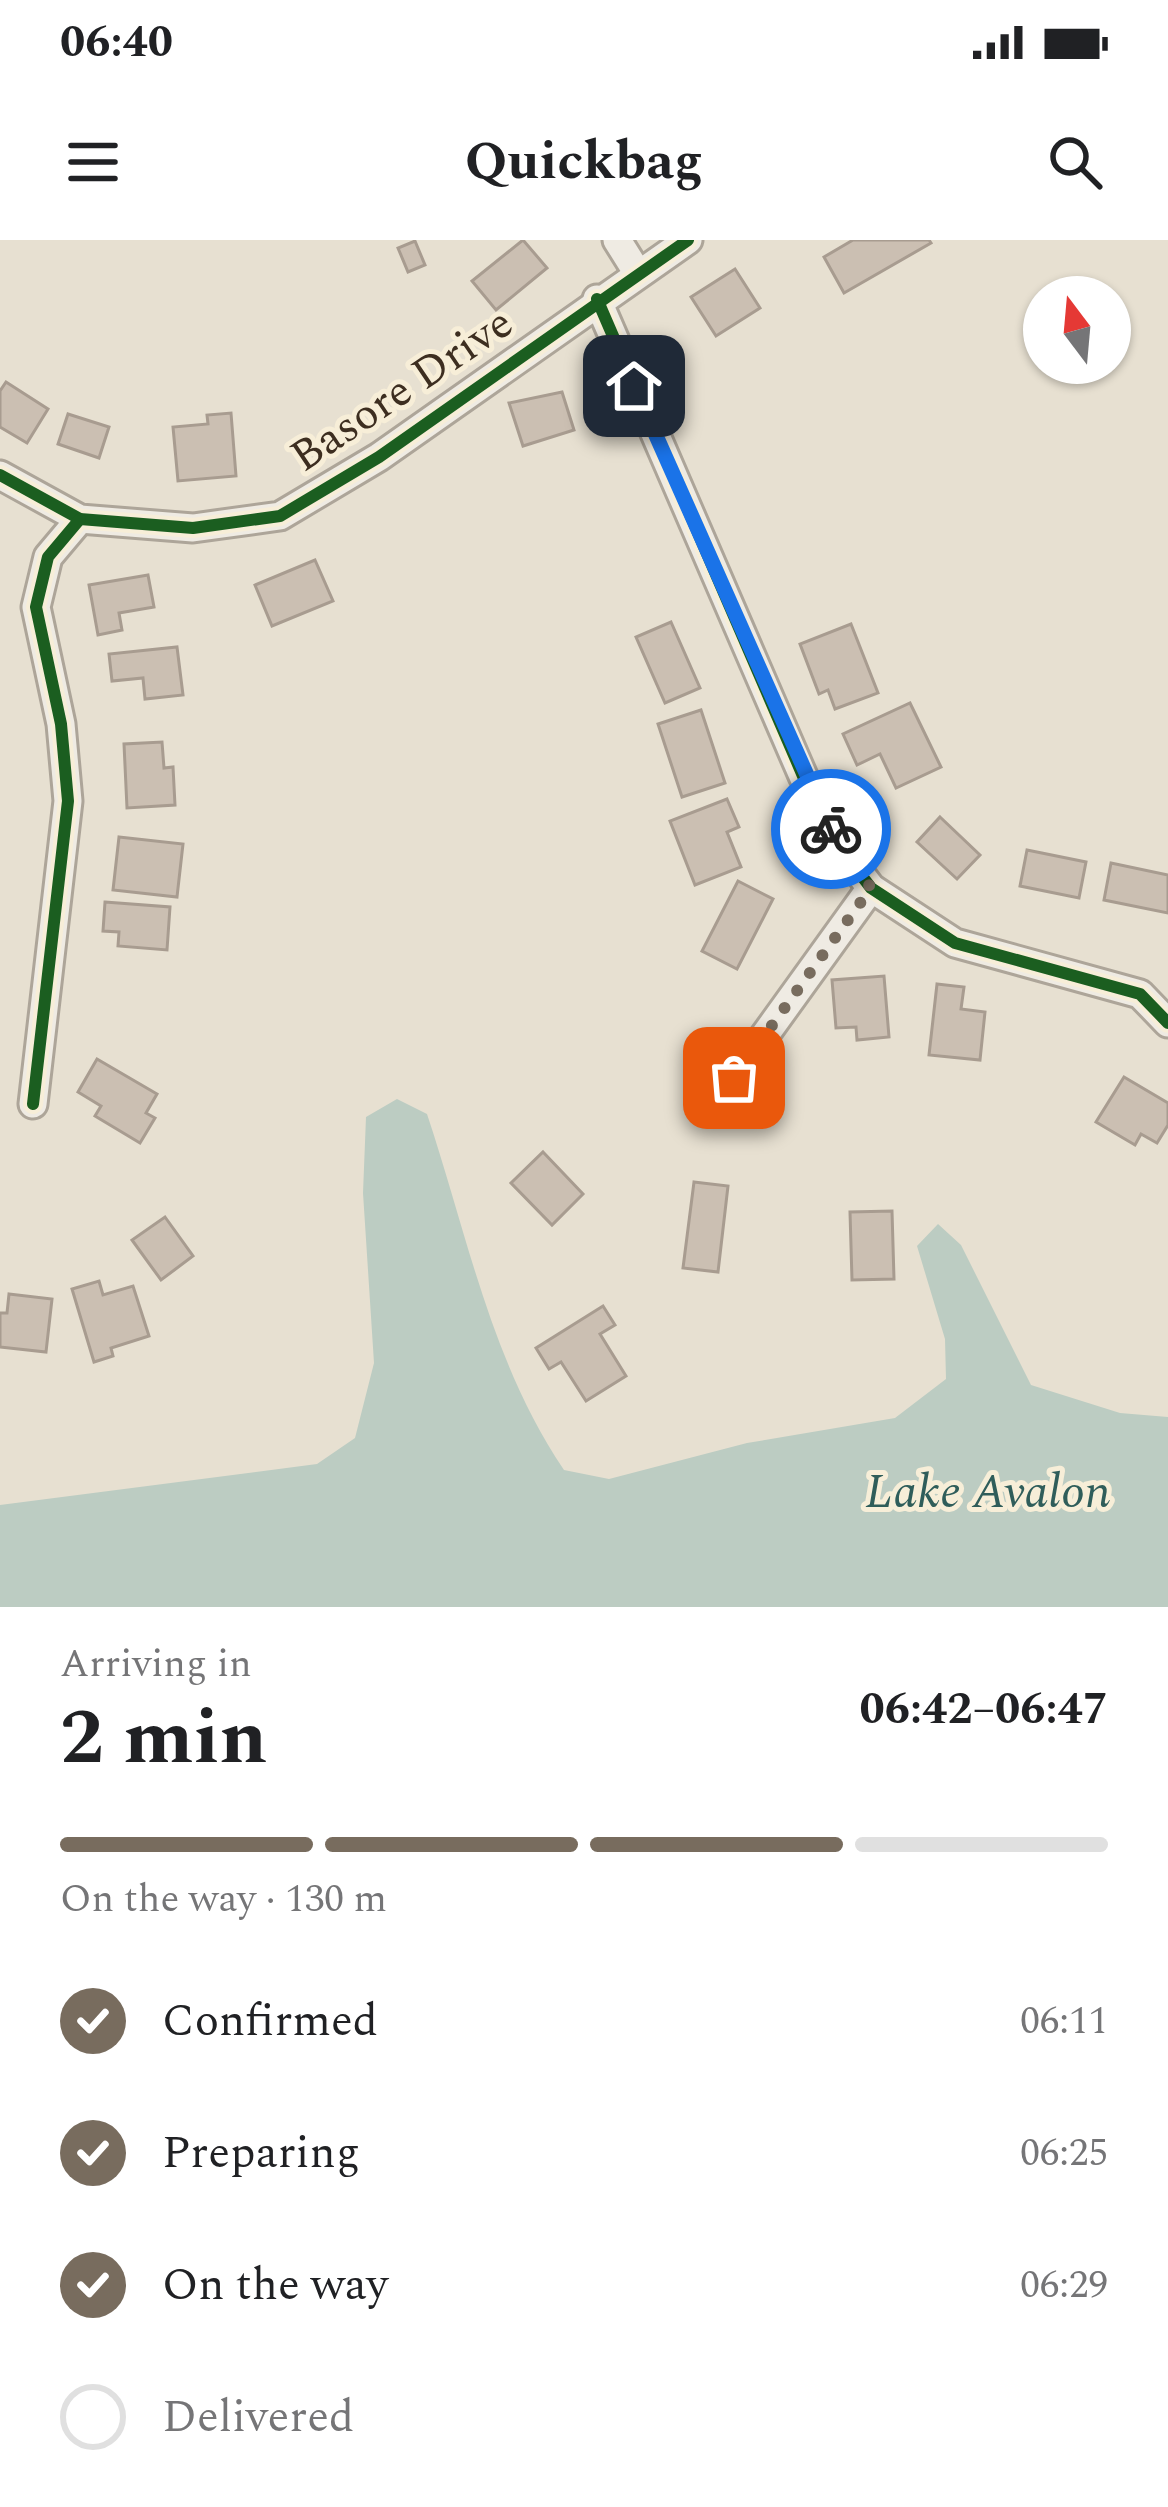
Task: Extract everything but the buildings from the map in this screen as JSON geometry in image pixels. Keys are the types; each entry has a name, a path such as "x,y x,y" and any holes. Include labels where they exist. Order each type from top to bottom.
{"street":[{"path":"617,240 637,272"},
{"name":"Basore Drive","path":"0,475 80,519 193,528 280,516 379,458 597,299 688,240"},
{"path":"597,299 803,776 839,846 871,888 955,943 1140,994 1168,1022"},
{"path":"33,1104 68,801 55,691 36,607 48,557 80,519"},
{"path":"734,1078 871,888"}],"water":[{"name":"Lake Avalon","path":"397,1099 427,1114 499,1342 539,1429 564,1470 609,1479 747,1443 895,1418 946,1379 945,1339 917,1246 938,1224 961,1245 1031,1385 1120,1413 1168,1417 1168,1607 0,1607 0,1505 317,1464 355,1438 374,1363 363,1193 366,1117"}],"cycle path":[{"path":"0,475 80,519 193,528 280,516 379,457 688,240"},
{"path":"597,299 803,776 839,846 871,888 955,943 1140,994 1168,1023"},
{"path":"33,1104 68,801 61,724 36,607 48,557 80,519"}],"way so far":[{"path":"734,1078 871,888 831,829"}],"route":[{"path":"634,386 803,776 831,829"}]}
